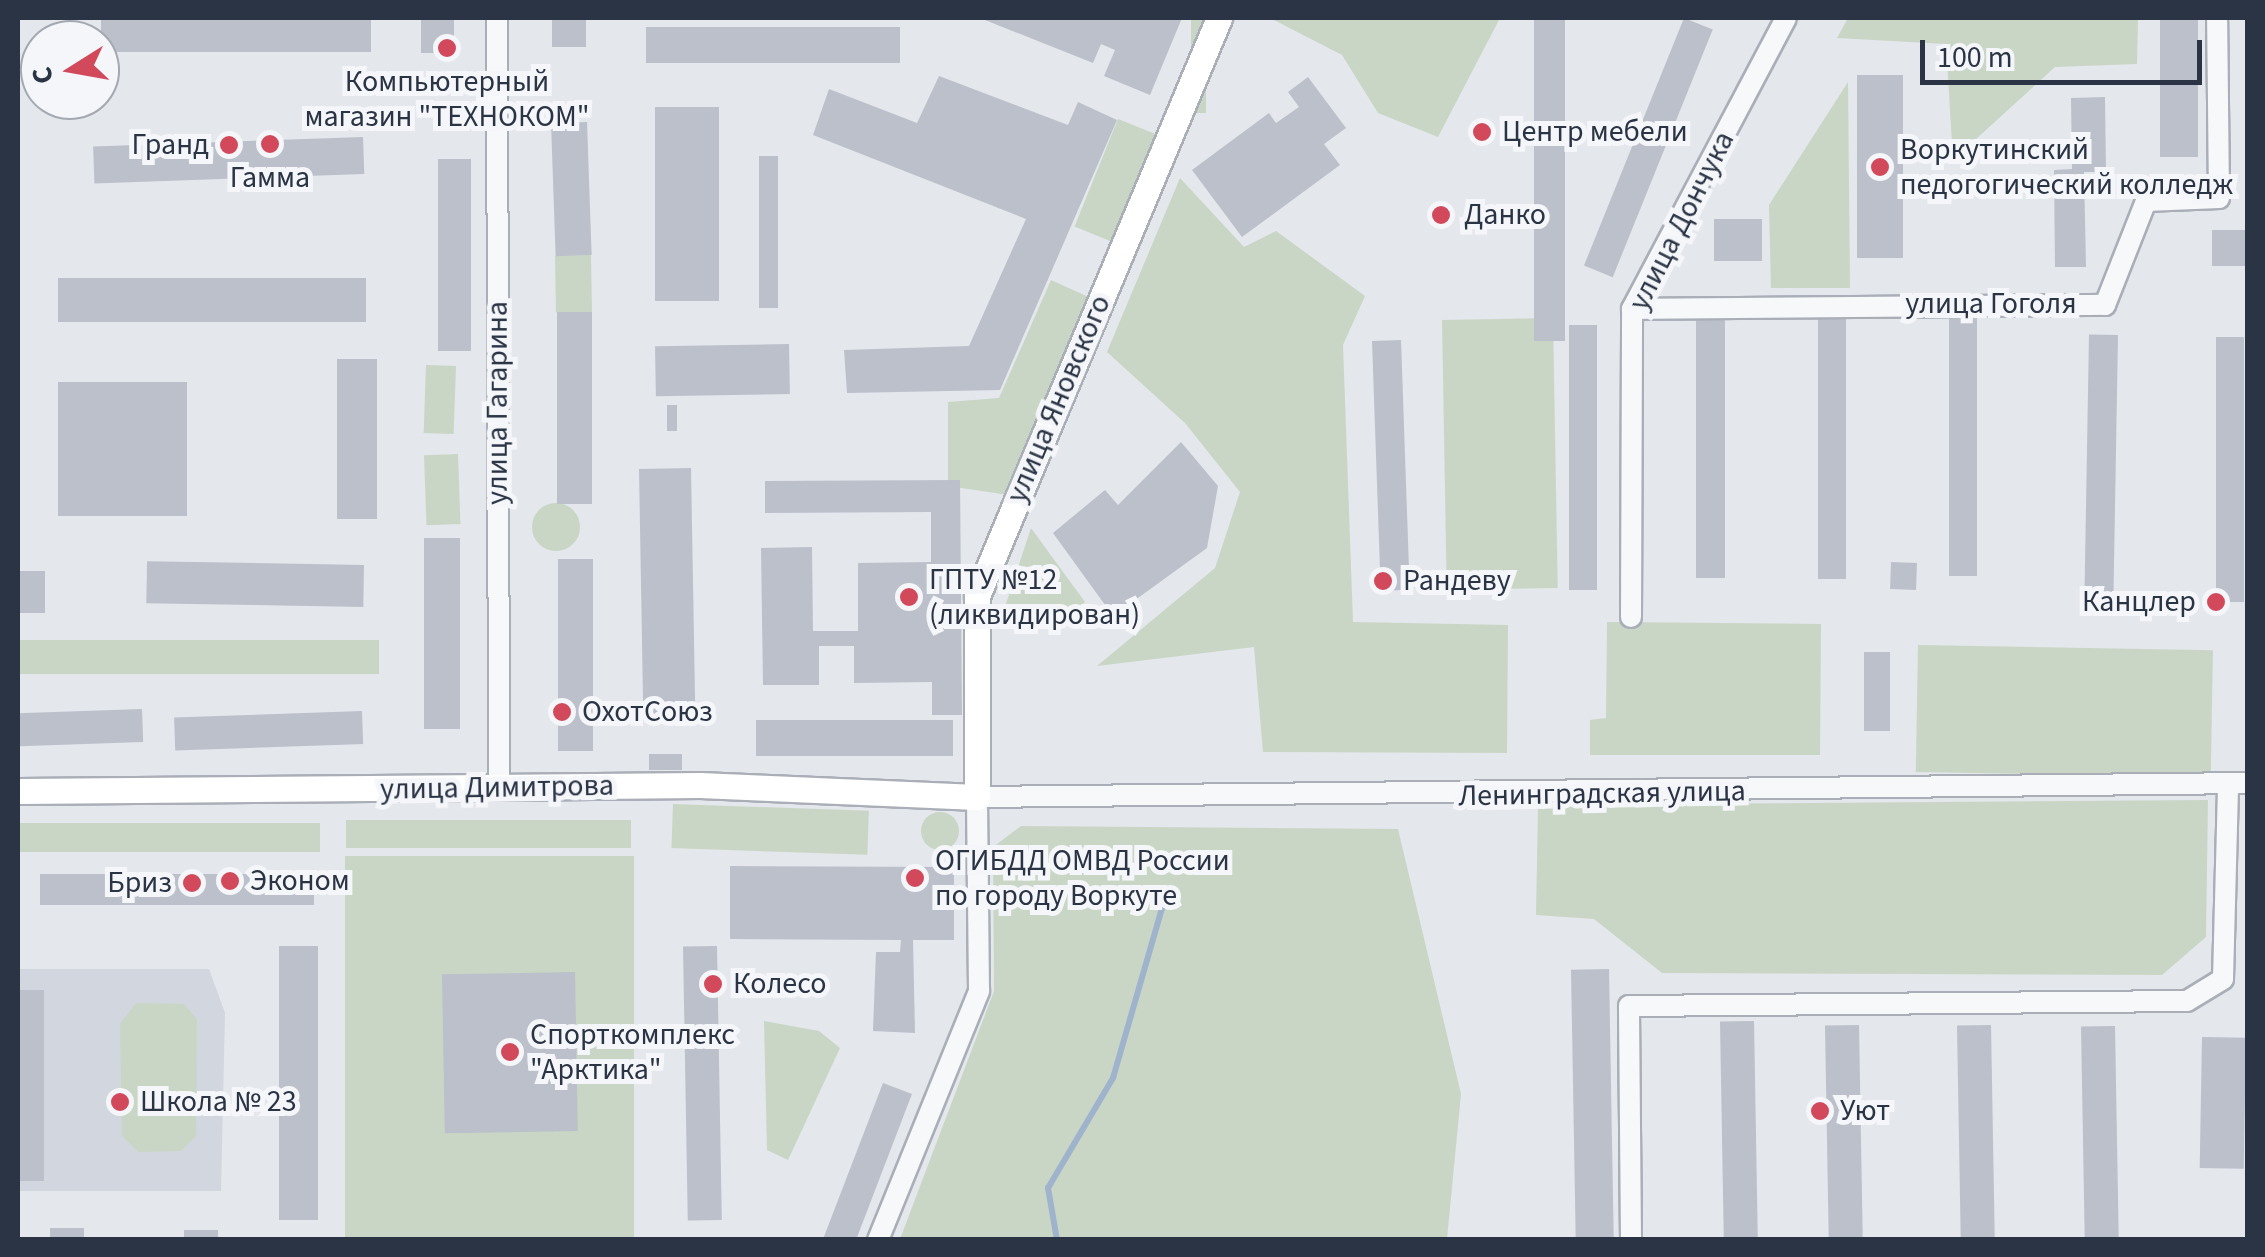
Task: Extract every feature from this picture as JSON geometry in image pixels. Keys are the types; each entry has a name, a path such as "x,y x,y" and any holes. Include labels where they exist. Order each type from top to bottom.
{"main road":[{"name":"улица Яновского","path":"977,797 977,596 1219,18"},
{"name":"улица Димитрова","path":"18,791 499,788 977,797"}],"street":[{"name":"улица Гагарина","path":"497,18 499,788"},
{"name":"улица Дончука","path":"1631,617 1632,309 1786,18"},
{"name":"улица Гоголя","path":"1632,309 2104,305 2146,202 2219,198 2217,18"},
{"name":"Ленинградская улица","path":"977,797 2238,783 2223,980 2187,1000 1629,1006 1632,1240"},
{"path":"878,1240 979,991 977,797"}],"shaded area":[{"name":"Школа № 23","path":"18,969 209,969 225,1013 221,1191 18,1191"}],"green space":[{"path":"1191,18 1206,18 1206,113 1191,113"},
{"path":"1270,18 1500,18 1438,137 1378,113 1342,55"},
{"path":"1848,18 2138,18 2137,64 2055,67 1953,160 1946,44 1837,38"},
{"path":"1848,82 1850,288 1771,288 1769,205"},
{"path":"1118,119 1158,135 1114,243 1075,227"},
{"path":"1180,178 1244,247 1276,231 1365,296 1343,345 1353,622 1508,625 1507,753 1263,752 1254,647 1097,666 1215,568 1240,492 1185,423 1107,352"},
{"path":"591,255 592,312 556,313 555,256"},
{"path":"1051,280 1093,299 1009,495 948,486 948,402 999,398"},
{"path":"1553,318 1558,588 1447,590 1442,320"},
{"path":"426,365 456,366 454,434 424,433"},
{"path":"458,454 460,524 426,525 424,455"},
{"path":"556,503 573,510 580,527 573,544 556,551 539,544 532,527 539,510"},
{"path":"1031,528 1085,602 1057,625 1000,622"},
{"path":"1607,622 1821,624 1820,755 1590,755 1590,720 1606,718"},
{"path":"18,640 379,640 379,674 18,674"},
{"path":"1918,645 2213,650 2211,777 1916,772"},
{"path":"2208,800 2206,937 2162,975 1662,973 1594,919 1536,915 1538,805"},
{"path":"673,804 869,811 867,855 671,848"},
{"path":"940,812 954,817 959,831 954,845 940,850 926,845 921,831 926,817"},
{"path":"346,820 631,820 631,848 346,848"},
{"path":"18,823 320,823 320,852 18,852"},
{"path":"1021,826 1398,829 1461,1094 1447,1239 900,1239 994,991 993,847"},
{"path":"345,856 634,856 634,1238 345,1238"},
{"path":"136,1003 184,1004 197,1019 196,1136 181,1151 138,1152 122,1136 120,1024"},
{"path":"764,1021 819,1031 840,1048 788,1160 767,1150"}],"building":[{"path":"371,18 371,52 120,52 120,20 101,20"},
{"path":"421,18 454,18 454,53 421,53"},
{"path":"552,18 586,18 586,47 552,47"},
{"path":"980,18 1182,18 1150,95 1104,76 1115,50 1101,44 1093,63"},
{"path":"1534,18 1565,18 1565,341 1534,341"},
{"path":"1684,18 1713,30 1613,277 1584,266"},
{"path":"2160,18 2198,18 2198,157 2160,157"},
{"path":"646,27 900,27 900,63 646,63"},
{"name":"Воркутинский педогогический колледж","path":"1857,75 1903,75 1903,258 1857,258"},
{"path":"939,76 1068,125 1078,102 1117,120 1000,390 847,393 844,350 969,346 1026,219 813,135 829,89 917,123"},
{"path":"1308,77 1346,128 1324,144 1340,165 1242,237 1192,170 1269,113 1276,123 1299,107 1288,92"},
{"path":"2105,97 2106,172 2084,172 2086,267 2055,267 2054,170 2072,169 2071,98"},
{"path":"655,107 719,107 719,301 655,301"},
{"path":"587,122 592,255 556,256 551,123"},
{"path":"363,137 364,174 94,183 93,146"},
{"path":"759,156 778,156 778,308 759,308"},
{"path":"438,159 471,159 471,351 438,351"},
{"path":"1714,219 1762,219 1762,261 1714,261"},
{"path":"2212,230 2248,230 2248,266 2212,266"},
{"path":"58,278 366,278 366,322 58,322"},
{"path":"1949,311 1977,311 1977,576 1949,576"},
{"path":"557,312 592,312 592,504 557,504"},
{"path":"1696,314 1725,314 1725,578 1696,578"},
{"path":"1818,315 1846,315 1846,579 1818,579"},
{"path":"1569,325 1597,325 1597,590 1569,590"},
{"path":"2089,334 2118,335 2113,597 2084,596"},
{"path":"2216,337 2244,337 2244,602 2216,602"},
{"path":"1401,340 1410,590 1381,591 1372,341"},
{"path":"789,344 790,394 656,396 655,346"},
{"path":"337,359 377,359 377,519 337,519"},
{"path":"58,382 187,382 187,516 58,516"},
{"path":"667,405 677,405 677,431 667,431"},
{"path":"1181,442 1218,486 1207,548 1113,616 1053,533 1105,490 1118,505"},
{"path":"691,468 695,720 643,721 639,469"},
{"name":"ГПТУ №12 (ликвидирован)","path":"960,480 962,715 932,715 932,682 854,683 854,646 819,646 819,685 763,685 761,548 812,547 813,631 858,631 858,563 931,562 931,512 765,513 765,481"},
{"path":"424,538 460,538 460,729 424,729"},
{"path":"558,559 593,559 593,751 558,751"},
{"path":"147,561 364,565 363,607 146,603"},
{"path":"1891,562 1917,563 1916,590 1890,589"},
{"path":"18,571 45,571 45,613 18,613"},
{"path":"1864,652 1890,652 1890,731 1864,731"},
{"path":"142,709 143,742 19,746 18,713"},
{"path":"362,711 363,744 175,751 174,718"},
{"path":"756,720 953,720 953,756 756,756"},
{"path":"649,754 682,754 682,770 649,770"},
{"path":"730,866 954,867 954,940 913,940 915,1033 873,1031 876,952 900,952 901,940 730,939"},
{"path":"40,874 314,874 314,905 40,905"},
{"path":"279,946 318,946 318,1220 279,1220"},
{"path":"717,946 722,1220 688,1221 683,947"},
{"path":"1609,969 1614,1240 1576,1240 1571,970"},
{"name":"Спорткомплекс \"Арктика\"","path":"575,972 578,1131 445,1133 442,974"},
{"path":"18,990 44,990 44,1181 18,1181"},
{"path":"1754,1021 1758,1240 1724,1240 1720,1022"},
{"path":"1859,1025 1863,1240 1829,1240 1825,1026"},
{"path":"1991,1025 1995,1240 1961,1240 1957,1026"},
{"path":"2115,1026 2119,1240 2085,1240 2081,1027"},
{"path":"2202,1037 2246,1038 2244,1169 2200,1168"},
{"path":"883,1083 912,1094 856,1240 823,1240"},
{"path":"50,1228 84,1228 84,1240 50,1240"},
{"path":"184,1230 218,1230 218,1240 184,1240"}],"waterway":[{"path":"1057,1240 1048,1188 1113,1078 1167,891"}],"place":[{"name":"Компьютерный магазин \"ТЕХНОКОМ\"","path":"447,48"},
{"name":"Центр мебели","path":"1482,132"},
{"name":"Гамма","path":"270,144"},
{"name":"Гранд","path":"229,145"},
{"name":"Воркутинский педогогический колледж","path":"1880,167"},
{"name":"Данко","path":"1441,215"},
{"name":"Рандеву","path":"1383,581"},
{"name":"ГПТУ №12 (ликвидирован)","path":"909,597"},
{"name":"Канцлер","path":"2216,602"},
{"name":"ОхотСоюз","path":"562,712"},
{"name":"ОГИБДД ОМВД России по городу Воркуте","path":"915,878"},
{"name":"Эконом","path":"230,881"},
{"name":"Бриз","path":"192,883"},
{"name":"Колесо","path":"713,984"},
{"name":"Спорткомплекс \"Арктика\"","path":"510,1052"},
{"name":"Школа № 23","path":"120,1102"},
{"name":"Уют","path":"1820,1111"}]}
